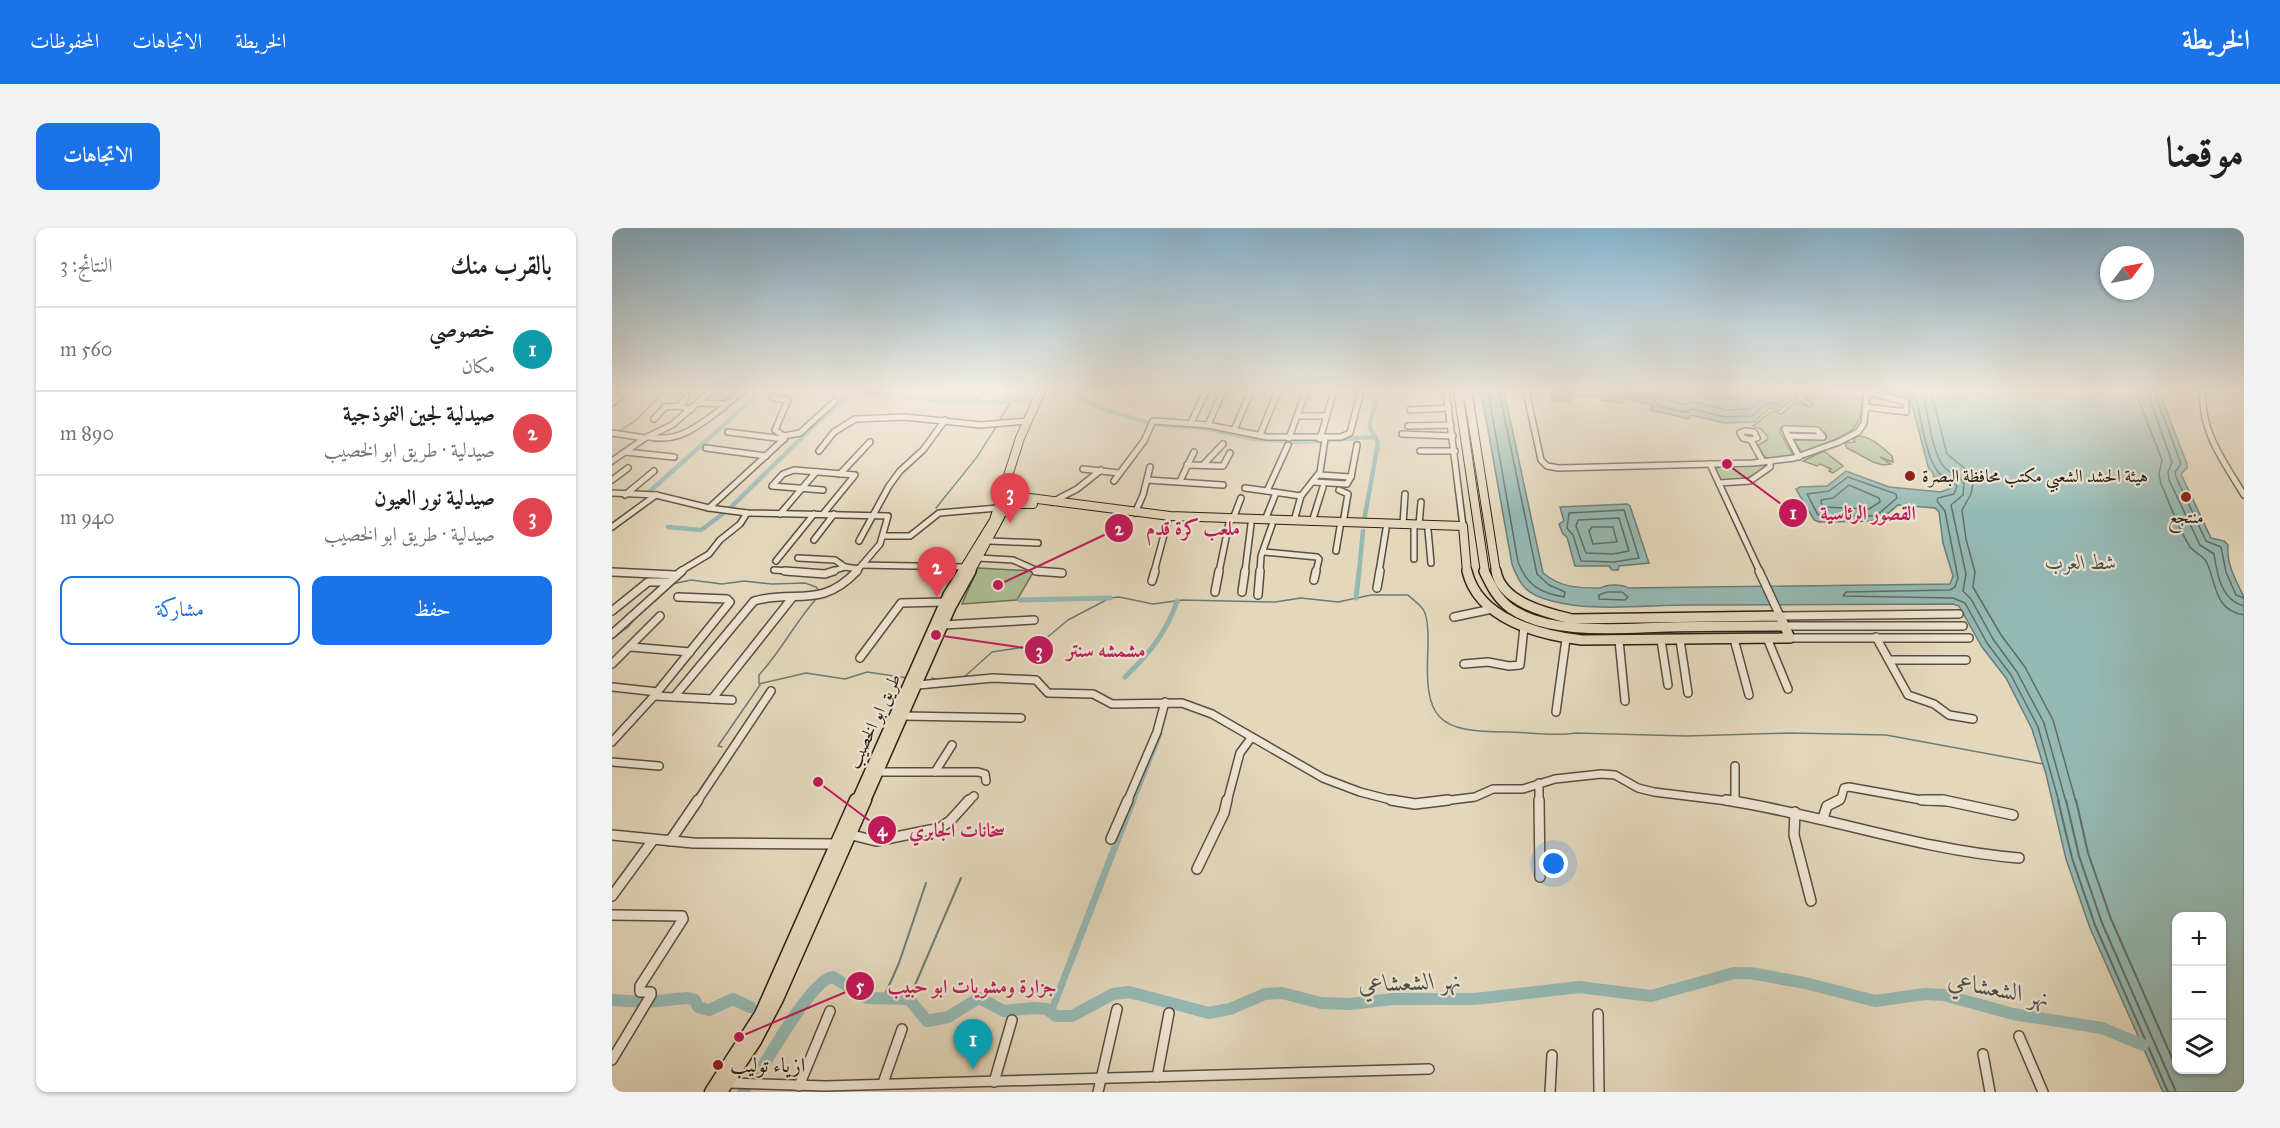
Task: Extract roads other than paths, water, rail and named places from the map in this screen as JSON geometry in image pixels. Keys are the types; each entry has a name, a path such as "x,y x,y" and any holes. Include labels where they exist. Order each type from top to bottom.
{"main road":[{"name":"طريق ابو الخصيب","path":"721,1092 760,1032 838,844 945,602 990,541 1025,431"},
{"name":"طريق ابو الخصيب","path":"711,1092 754,1026 852,835 877,772 943,625 964,567 991,526 1012,483 1026,431"},
{"path":"1464,431 1483,568 1489,586 1506,604 1535,618 1589,628 1784,626"},
{"path":"1463,529 1474,590 1492,609 1524,627 1566,639 1790,638 1779,614 1572,618 1547,613 1517,599 1505,590 1497,579 1474,431"},
{"path":"1012,483 1012,490 1022,497 1135,513 1251,524 1294,521 1386,529 1416,527 1463,529"},
{"path":"1000,510 1029,503 1168,520 1341,525 1403,524 1428,530 1463,529"}],"street":[{"path":"612,461 658,431"},
{"path":"612,433 648,438 680,438 689,431"},
{"path":"777,431 784,437"},
{"path":"728,432 784,437 801,431"},
{"path":"819,451 835,431"},
{"path":"859,541 872,515 900,471 924,450 937,431"},
{"path":"1114,481 1144,441 1148,431"},
{"path":"1241,431 1324,440 1341,437 1350,431"},
{"path":"1289,438 1291,431"},
{"path":"1294,521 1301,496 1319,475 1324,431"},
{"path":"1452,431 1463,529"},
{"path":"1535,431 1541,460 1547,466 1559,468 1770,462 1798,457 1839,442 1858,431"},
{"path":"1785,431 1798,457"},
{"path":"1787,436 1823,437 1820,431"},
{"path":"2208,431 2244,495"},
{"path":"1402,434 1453,436"},
{"path":"709,508 784,437"},
{"path":"1751,440 1763,462"},
{"path":"840,474 870,442"},
{"path":"1203,465 1209,456 1216,453 1223,444"},
{"path":"1267,491 1288,445"},
{"path":"1314,482 1347,483 1351,477 1357,445"},
{"path":"706,448 766,456"},
{"path":"1420,451 1455,451"},
{"path":"625,452 674,457"},
{"path":"1180,481 1194,452"},
{"path":"1187,465 1224,465 1230,453"},
{"path":"1719,483 1754,480 1769,468 1770,462"},
{"path":"1710,464 1779,614 1959,614"},
{"path":"1135,513 1143,495 1150,467"},
{"path":"612,480 628,468"},
{"path":"1083,468 1119,473"},
{"path":"823,490 772,486 791,470 855,477 823,514"},
{"path":"1052,502 1077,489 1101,470"},
{"path":"625,495 654,471"},
{"path":"780,514 816,472"},
{"path":"1319,475 1351,477"},
{"path":"1147,480 1224,485"},
{"path":"1312,522 1323,487"},
{"path":"1245,488 1301,496"},
{"path":"1336,551 1348,494 1346,491 1339,490"},
{"path":"612,493 656,495 709,508 747,513 889,517 876,550 841,586 811,598 760,598 754,601 674,697"},
{"path":"1258,596 1269,522 1276,493"},
{"path":"1403,524 1405,494"},
{"path":"612,527 656,495"},
{"path":"1215,592 1231,521 1241,498"},
{"path":"1414,559 1416,527 1421,502"},
{"path":"883,536 910,536 939,513 1000,510"},
{"path":"612,634 675,575 709,554 720,540 740,524 747,513"},
{"path":"776,561 814,514"},
{"path":"813,540 834,514"},
{"path":"1152,581 1168,520"},
{"path":"1242,592 1251,524"},
{"path":"1377,588 1386,529"},
{"path":"1428,530 1431,563"},
{"path":"990,541 1038,543"},
{"path":"1264,552 1317,557 1319,559 1314,580"},
{"path":"798,558 835,560 845,567"},
{"path":"978,558 1013,560 1041,573 1062,573"},
{"path":"774,570 825,574 845,567 964,567"},
{"path":"612,578 615,572 675,575"},
{"path":"612,611 648,582 667,582"},
{"path":"612,742 656,694 728,606 730,600 678,597"},
{"path":"712,699 792,598"},
{"path":"860,658 901,603 945,602"},
{"path":"1454,617 1492,609"},
{"path":"612,664 660,616"},
{"path":"943,625 1034,620"},
{"path":"1784,626 1963,626"},
{"path":"1464,664 1488,662 1509,666 1520,665 1524,627"},
{"path":"1876,637 1908,695 1913,699 1934,704 1949,715 1973,719"},
{"path":"1767,638 1788,689"},
{"path":"1790,638 1969,638"},
{"path":"1556,712 1566,639"},
{"path":"1734,639 1749,695"},
{"path":"1619,640 1625,701"},
{"path":"1661,640 1668,685"},
{"path":"1680,640 1688,693"},
{"path":"631,647 690,652"},
{"path":"1890,660 1966,660"},
{"path":"918,684 941,686 996,678 1026,679 1036,680 1044,690 1053,694 1093,694 1112,704 1182,703 1212,714 1323,778 1360,792 1395,801 1415,804 1474,796 1492,789 1523,789 1539,783 1601,774 1616,775 1638,788 1735,801 1823,818 1922,843 1983,855 2019,858"},
{"path":"612,687 674,697 732,700"},
{"path":"670,841 771,691"},
{"path":"1111,839 1157,732 1165,702"},
{"path":"903,716 1022,718"},
{"path":"1197,869 1224,813 1240,753 1251,738"},
{"path":"935,772 951,745"},
{"path":"612,762 660,766"},
{"path":"1735,766 1735,801"},
{"path":"877,772 978,772 985,774 986,781"},
{"path":"1539,783 1540,877"},
{"path":"1823,818 1827,806 1841,799 1844,788 1849,787 1927,801 1943,800 2013,815"},
{"path":"852,835 876,841 940,828 949,824 959,809 974,796"},
{"path":"1796,813 1794,835 1811,901"},
{"path":"612,835 670,841 838,844"},
{"path":"614,890 653,840"},
{"path":"612,915 682,916 683,919 640,986 640,992 651,992 612,1060"},
{"path":"1098,1092 1117,1009"},
{"path":"799,1086 830,1011"},
{"path":"1157,1077 1169,1013"},
{"path":"1598,1014 1599,1092"},
{"path":"994,1082 1012,1020"},
{"path":"883,1083 902,1029"},
{"path":"2019,1036 2043,1092"},
{"path":"1983,1054 1990,1092"},
{"path":"1550,1092 1552,1055"},
{"path":"727,1083 834,1086 1430,1069"}],"water":[{"name":"شط العرب","path":"1488,431 1513,431 1543,573 1557,582 1570,586 1601,588 1614,585 1628,588 1950,584 1953,576 1943,543 1939,512 1935,508 1898,505 1879,521 1819,522 1814,520 1796,489 1827,486 1846,471 1889,487 1941,492 1951,488 1950,485 1935,480 1932,471 1929,470 1919,431 2174,431 2187,464 2187,468 2181,474 2211,538 2224,541 2228,545 2230,565 2244,597 2244,1092 2163,1092 2090,928 2066,859 2046,774 2032,729 2006,678 1982,647 1959,606 1953,604 1887,604 1584,606 1537,596 1522,584 1512,564"},
{"path":"1627,504 1630,506 1649,563 1619,566 1618,570 1612,570 1609,566 1575,566 1567,537 1563,534 1559,524 1564,521 1560,507"}],"waterway":[{"path":"649,492 717,431"},
{"path":"729,509 808,431"},
{"path":"936,508 977,457 993,431"},
{"path":"1220,431 1255,439 1297,442 1375,437"},
{"path":"1372,431 1375,437"},
{"path":"1364,521 1378,443 1375,437"},
{"path":"668,527 701,530 724,513"},
{"path":"1359,572 1363,531"},
{"path":"1356,598 1359,571"},
{"path":"672,584 691,580 722,584 744,581 772,584 805,583 816,587 820,592"},
{"path":"963,678 992,652 1038,645 1068,620 1110,598 1119,597 1153,604 1182,600 1275,602 1301,598 1338,602 1371,595 1408,595 1423,609 1427,619 1427,672 1433,706 1440,717 1450,724 1465,729 1550,734 1687,736 1791,733 1886,735 2043,764"},
{"path":"648,606 658,597"},
{"path":"1020,600 1110,598"},
{"path":"816,599 759,675 759,684 806,673 845,679 867,672 908,678"},
{"path":"1125,677 1156,642 1168,623 1177,601"},
{"path":"612,639 628,627 640,613"},
{"path":"932,678 938,680"},
{"path":"722,747 718,746 760,685"},
{"path":"1133,802 1160,734"},
{"path":"695,797 715,767"},
{"path":"1051,1012 1133,800"},
{"path":"909,999 961,878"},
{"path":"883,999 899,963 926,883"},
{"name":"نهر الشعشاعي","path":"757,1076 803,1004 814,990 833,977 867,998 909,999 927,1021 948,1017 979,998 1004,1011 1034,1008 1047,1009 1056,1016 1072,1016 1113,994 1129,992 1209,1013 1230,1009 1265,994 1282,993 1321,1003 1350,1004 1393,999 1475,999 1579,987 1651,996 1734,973 1750,973 1805,983 1875,1001 1925,994 1944,995 2013,1014 2102,1028 2143,1045"},
{"path":"612,1000 647,1002 687,998 695,1000 698,1007 709,1010 733,999 750,1007"}],"place":[{"name":"القصور الرئاسية","path":"1727,464"},
{"name":"هيئة الحشد الشعبي مكتب محافظة البصرة","path":"1910,476"},
{"name":"منتجع","path":"2186,497"},
{"name":"صيدلية نور العيون","path":"1010,523"},
{"name":"ملعب كرة قدم","path":"998,585"},
{"name":"صيدلية لجين النموذجية","path":"937,597"},
{"name":"مشمشه سنتر","path":"936,635"},
{"name":"سخانات الجابري","path":"818,782"},
{"name":"جزارة ومشويات ابو حبيب","path":"739,1037"},
{"name":"ازياء توليب","path":"718,1065"},
{"name":"خصوصي","path":"973,1069"}]}
